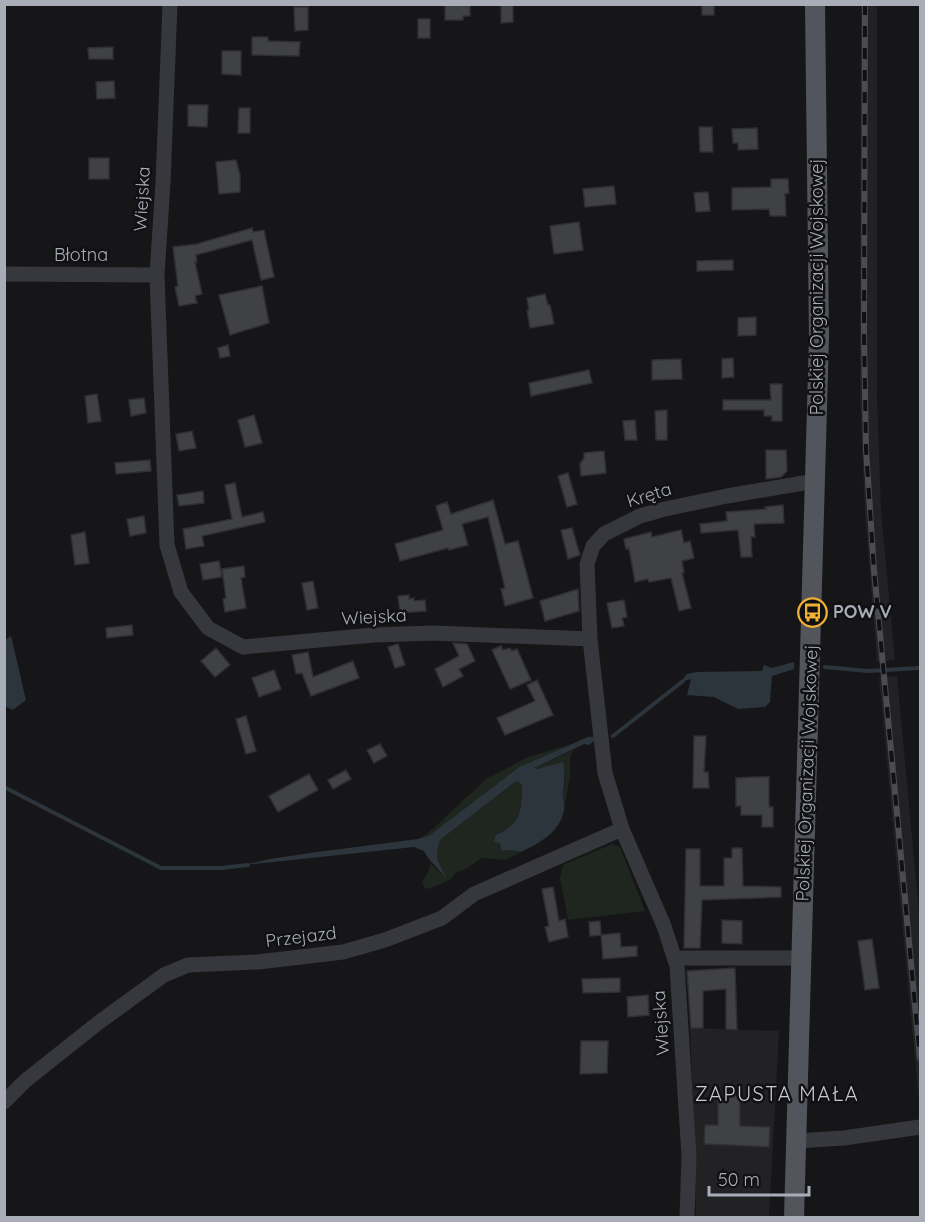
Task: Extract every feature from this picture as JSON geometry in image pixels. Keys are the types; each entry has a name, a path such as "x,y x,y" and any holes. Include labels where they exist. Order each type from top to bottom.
{"main road":[{"name":"Polskiej Organizacji Wojskowej","path":"794,1218 819,272 815,4"}],"street":[{"name":"Wiejska","path":"170,4 157,275 167,545 181,592 208,628 243,646 374,635 434,633 590,639 605,772 622,829 663,926 677,966 689,1156 687,1218"},
{"name":"Błotna","path":"4,274 157,275"},
{"name":"Kręta","path":"590,639 587,564 593,546 604,534 640,516 665,509 815,482"},
{"name":"Przejazd","path":"4,1102 98,1023 164,975 188,965 258,962 343,952 385,940 442,918 474,894 622,829"},
{"path":"674,958 802,958"},
{"path":"796,1141 844,1138 921,1127"}],"shaded area":[{"path":"861,5 877,5 877,397 881,510 895,660 877,662 865,511 860,397"},
{"path":"11,636 26,700 13,710 4,706 5,640"},
{"path":"794,662 794,669 772,676 770,702 765,707 738,709 714,697 687,695 691,679 681,682 687,674 696,672 762,671 764,665 772,668"},
{"path":"897,676 920,923 920,1112 879,677"},
{"path":"588,737 594,737 594,741 589,745 584,744 534,768 563,762 564,810 558,825 548,836 521,852 501,851 500,844 494,841 496,835 511,826 519,815 522,784 516,781 440,840 437,857 446,879 424,851 414,847 244,865 270,859 418,839 430,835 519,767"},
{"path":"569,745 519,767 430,835 419,839 433,829 486,779 528,757"},
{"path":"575,749 570,755 570,776 564,809 566,774 532,769"},
{"path":"516,781 522,783 519,815 511,826 496,835 501,851 521,852 505,860 481,858 468,868 455,873 451,879 426,889 422,883 430,868 430,863 444,877 435,854 440,840"},
{"path":"612,844 620,847 645,911 568,920 560,878 563,865"},
{"path":"690,1028 779,1031 769,1217 696,1217"}],"building":[{"path":"470,4 470,16 463,16 463,20 445,20 445,5"},
{"path":"501,4 513,4 513,22 501,23"},
{"path":"702,4 714,4 714,15 702,15"},
{"path":"294,7 308,7 308,30 295,31"},
{"path":"418,19 430,19 430,38 418,38"},
{"path":"252,37 268,37 268,41 300,42 299,56 252,55"},
{"path":"113,47 113,59 89,59 88,48"},
{"path":"222,51 241,51 241,75 222,74"},
{"path":"114,81 115,98 97,99 96,82"},
{"path":"188,105 208,105 207,127 188,126"},
{"path":"239,108 250,108 250,133 238,133"},
{"path":"699,127 712,127 713,152 700,152"},
{"path":"757,128 758,149 738,150 738,143 733,143 732,129"},
{"path":"89,158 109,158 109,179 89,179"},
{"path":"236,160 240,175 240,192 219,194 216,162"},
{"path":"771,179 788,179 789,193 785,194 786,216 770,216 769,209 732,210 732,188 771,187"},
{"path":"614,186 616,204 585,207 583,189"},
{"path":"708,192 710,211 696,212 694,193"},
{"path":"579,222 583,250 554,254 550,226"},
{"path":"252,228 253,232 264,230 274,277 261,280 252,240 196,255 197,262 195,262 202,294 195,296 197,303 179,306 175,287 178,286 173,247 197,244"},
{"path":"733,260 733,270 697,271 697,261"},
{"path":"262,286 269,323 230,335 219,295"},
{"path":"545,294 554,324 530,328 527,298"},
{"path":"756,317 756,335 738,336 738,318"},
{"path":"228,345 230,356 220,358 218,348"},
{"path":"733,358 734,377 722,378 722,359"},
{"path":"681,359 682,379 652,380 652,360"},
{"path":"589,370 592,383 531,396 529,383"},
{"path":"770,384 782,384 782,421 772,421 772,416 764,416 764,410 723,410 723,400 771,400"},
{"path":"97,394 101,421 88,423 85,396"},
{"path":"144,398 146,413 131,416 129,400"},
{"path":"667,410 667,440 656,440 655,411"},
{"path":"254,415 262,443 245,447 238,420"},
{"path":"635,420 637,440 625,440 623,421"},
{"path":"192,431 196,448 179,451 176,434"},
{"path":"766,450 786,450 787,471 781,477 766,479"},
{"path":"604,451 606,473 581,476 580,464 584,453"},
{"path":"150,460 151,471 116,474 115,463"},
{"path":"568,473 577,504 567,507 558,476"},
{"path":"235,483 242,517 263,512 265,522 202,536 204,546 186,549 183,529 232,519 225,485"},
{"path":"203,491 204,503 179,506 177,495"},
{"path":"493,500 505,544 518,541 533,598 505,606 501,589 505,588 488,517 462,524 468,545 400,561 395,544 443,530 436,506 447,502 451,514"},
{"path":"783,505 784,523 754,524 755,537 751,537 752,557 741,557 738,530 701,533 700,524 727,521 726,512 766,509 765,507"},
{"path":"144,516 146,533 130,536 127,519"},
{"path":"572,528 580,555 568,559 561,530"},
{"path":"681,530 684,543 690,541 694,558 682,561 684,572 682,573 691,608 679,611 671,578 635,582 629,548 626,549 624,539 651,532 652,537"},
{"path":"85,532 89,563 75,565 71,535"},
{"path":"219,561 222,577 203,580 200,564"},
{"path":"244,566 245,577 241,578 246,608 225,612 223,599 226,598 222,569"},
{"path":"313,581 318,608 307,610 302,583"},
{"path":"578,589 579,611 545,621 540,601"},
{"path":"409,595 409,599 414,598 414,601 425,600 426,611 400,613 398,596"},
{"path":"624,600 627,617 622,618 624,626 612,628 607,603"},
{"path":"132,625 133,635 107,638 106,628"},
{"path":"453,643 467,644 475,661 459,669 463,676 443,687 435,669 459,656"},
{"path":"398,644 405,665 395,668 388,647"},
{"path":"501,646 503,650 517,649 531,680 510,689 492,650"},
{"path":"216,648 230,665 215,677 201,661"},
{"path":"308,652 313,677 353,661 359,678 311,696 302,673 296,674 292,655"},
{"path":"274,670 281,689 259,697 252,678"},
{"path":"537,680 553,715 505,735 497,718 535,701 527,685"},
{"path":"246,716 256,751 246,754 236,719"},
{"path":"694,736 706,736 704,772 708,772 709,788 693,788"},
{"path":"380,744 387,756 374,763 367,750"},
{"path":"346,770 351,779 333,789 328,780"},
{"path":"309,774 318,790 278,812 269,796"},
{"path":"769,777 769,807 773,807 773,827 762,827 762,815 741,815 741,806 736,806 736,778"},
{"path":"732,848 742,848 743,886 781,887 781,897 702,900 700,948 684,948 686,849 700,849 700,886 724,886 724,858 732,858"},
{"path":"553,887 559,921 565,919 568,937 549,942 545,927 549,926 542,889"},
{"path":"722,920 742,921 742,944 722,943"},
{"path":"600,921 601,935 590,936 589,922"},
{"path":"620,933 621,947 637,946 637,956 603,959 601,935"},
{"path":"872,939 879,988 865,990 858,941"},
{"path":"735,968 737,1030 726,1029 726,989 703,991 703,1028 691,1028 687,971"},
{"path":"620,978 620,992 583,993 582,979"},
{"path":"648,995 649,1015 628,1017 627,997"},
{"path":"581,1041 608,1041 607,1073 580,1074"},
{"path":"718,1095 740,1095 740,1126 770,1127 769,1147 704,1144 705,1125 718,1125"}],"waterway":[{"path":"825,667 868,671 920,668"},
{"path":"613,736 683,681"},
{"path":"4,787 161,868 221,868 248,865"}],"railway":[{"path":"865,4 866,449 874,570 920,1058"}],"place":[{"name":"POW V","path":"812,612"}],"district":[{"name":"ZAPUSTA MAŁA","path":"777,1094"}]}
